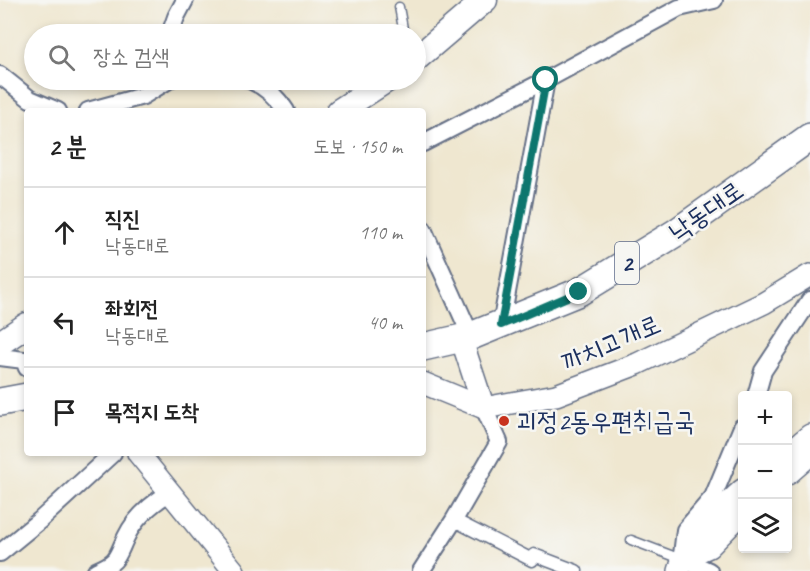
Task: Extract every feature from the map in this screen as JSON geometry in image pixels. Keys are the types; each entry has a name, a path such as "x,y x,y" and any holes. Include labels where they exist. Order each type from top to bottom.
{"main road":[{"path":"426,50 485,0"},
{"path":"344,108 372,90"},
{"name":"낙동대로","path":"426,346 466,337 501,325 579,292 677,232 810,137"},
{"path":"0,344 24,327"},
{"path":"0,402 24,398"}],"street":[{"path":"174,24 184,0"},
{"path":"426,141 679,8 714,0"},
{"path":"0,75 30,99 51,108"},
{"path":"501,325 546,80"},
{"path":"99,108 143,96 153,90"},
{"path":"268,90 284,108"},
{"path":"421,571 454,520 499,442 484,408 466,337 426,237"},
{"name":"까치고개로","path":"484,408 556,395 637,364 764,303 810,275"},
{"path":"757,391 763,371 810,300"},
{"path":"0,357 24,362"},
{"path":"426,383 484,408"},
{"path":"792,450 810,435"},
{"path":"676,567 685,530 713,497 738,437"},
{"path":"792,471 810,455"},
{"path":"0,553 47,514 110,456"},
{"path":"140,456 234,571"},
{"path":"96,571 109,566 121,552 126,537 141,515 157,500 169,493"},
{"path":"676,567 694,540 738,494"},
{"path":"676,567 709,547 738,517"},
{"path":"454,520 532,560 534,555 576,571"},
{"path":"676,567 709,571"}],"lane":[{"path":"399,7 402,24"},
{"path":"631,540 676,567"}],"place":[{"name":"괴정2동우편취급국","path":"504,421"}],"route":[{"path":"546,80 501,325 579,292"}]}
